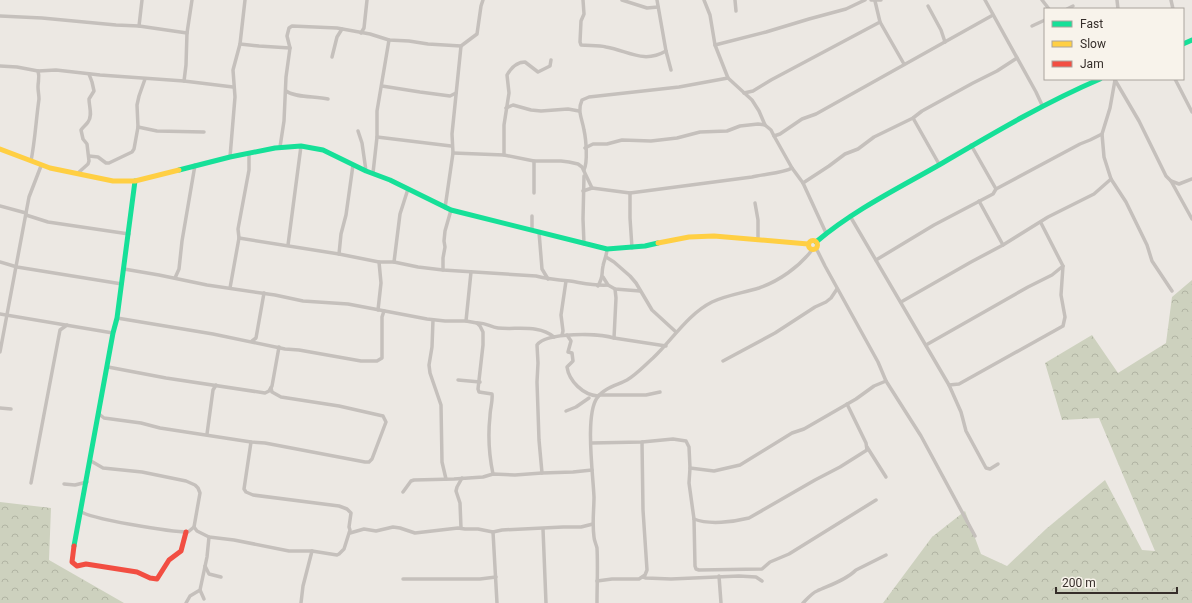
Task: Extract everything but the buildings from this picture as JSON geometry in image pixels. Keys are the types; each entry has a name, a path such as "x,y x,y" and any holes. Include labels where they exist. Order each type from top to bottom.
{"street":[{"path":"138,26 142,0"},
{"path":"184,81 187,32 192,0"},
{"path":"230,157 235,97 233,87 233,70 240,44 245,0"},
{"path":"361,33 364,28 367,0"},
{"path":"280,147 284,121 290,48 288,32 292,26 337,28 370,34 388,40 461,46 477,34 483,0"},
{"path":"583,0 584,14 580,21 581,44 608,47 640,57 655,56 666,51"},
{"path":"622,0 647,8 658,7"},
{"path":"657,0 671,70"},
{"path":"704,0 710,15 715,45 728,78 756,105 765,125 771,130 792,168 803,182 826,234"},
{"path":"735,0 736,11"},
{"path":"715,45 846,9 864,0"},
{"path":"882,0 873,0 880,22 904,64"},
{"path":"985,0 1042,105"},
{"path":"1042,0 1048,8"},
{"path":"928,6 941,30 945,42"},
{"path":"1069,8 1073,6"},
{"path":"774,136 780,134 802,119 816,114 993,15"},
{"path":"0,16 138,26 187,32"},
{"path":"1032,26 1044,20"},
{"path":"744,92 753,91 880,22"},
{"path":"337,28 339,33"},
{"path":"364,28 370,34"},
{"path":"332,57 339,33 342,29"},
{"path":"373,173 377,137 377,111 388,40"},
{"path":"240,44 290,48"},
{"path":"445,208 453,153 452,146 455,100 460,66 461,46"},
{"path":"803,182 845,154 858,149 874,137 913,118 922,111 997,71 1017,58"},
{"path":"504,155 504,125 509,93 507,75 513,67 522,62 525,62 538,72 550,66 551,60"},
{"path":"0,66 17,67 38,71 56,70 145,79 184,81 233,87"},
{"path":"31,161 39,98 38,71"},
{"path":"39,76 44,71"},
{"path":"78,173 88,164 89,156 87,144 83,139 81,130 89,121 91,108 89,99 94,91 89,74"},
{"path":"584,244 583,191 585,148 584,130 579,112 582,100 589,97 678,87 728,78"},
{"path":"89,156 98,156 106,163 109,163 129,154 134,149 138,127 137,105 145,79"},
{"path":"1115,80 1110,108 1102,134 1104,157 1111,179 1129,208 1147,245 1152,261 1172,291"},
{"path":"1116,80 1140,121 1166,176 1171,181 1192,219"},
{"path":"1176,80 1192,112"},
{"path":"597,603 590,423 592,406 598,396 628,379 639,370 666,346 676,332 698,312 712,302 731,295 759,288 774,281 792,270 807,257 826,234 876,199 1086,81"},
{"path":"382,86 450,96 455,100"},
{"path":"286,91 290,94 328,99"},
{"path":"450,96 456,93"},
{"path":"285,98 290,94"},
{"path":"506,108 513,105 532,110 568,109 579,112"},
{"path":"913,118 939,164"},
{"path":"585,148 593,144 607,144 622,140 651,141 677,138 700,132 727,131 740,126 758,124 765,125"},
{"path":"138,127 157,131 204,132"},
{"path":"358,130 362,143 366,171"},
{"path":"876,260 934,225 993,194 996,189 1080,144 1102,134"},
{"path":"377,137 452,146"},
{"path":"972,145 996,189"},
{"path":"0,149 41,166 113,181 135,181 230,157 280,147 301,146 323,150 408,189 445,208 607,249 632,248 689,237 714,236 808,244 812,241 878,362 886,381 921,436 975,536"},
{"path":"288,245 301,146"},
{"path":"453,153 504,155 534,161 561,161 578,164 585,162"},
{"path":"230,288 239,238 238,229 249,170 249,154"},
{"path":"534,161 534,193"},
{"path":"578,164 592,188"},
{"path":"175,278 179,269 182,241 195,165"},
{"path":"339,254 353,165"},
{"path":"0,352 29,197 41,166"},
{"path":"583,191 592,188 630,193 752,177 792,168"},
{"path":"1171,181 1180,184 1192,178"},
{"path":"901,302 1069,206 1094,194 1111,179"},
{"path":"135,181 117,318 98,414 87,482 79,510 71,560 73,564 77,566 86,564 130,572 137,571 150,579 157,579 169,560 183,548 186,532"},
{"path":"394,262 400,214 408,189"},
{"path":"630,193 632,248"},
{"path":"979,202 1003,245"},
{"path":"756,203 758,240"},
{"path":"0,206 48,222 129,234"},
{"path":"443,270 445,231 451,210"},
{"path":"532,216 532,230"},
{"path":"850,216 949,385 961,412 966,431 986,468 990,468 998,464"},
{"path":"949,385 959,384 1063,326 1065,317 1061,296 1063,266 1040,223"},
{"path":"539,232 542,269 548,280"},
{"path":"239,238 288,245 379,262 394,262 418,267 536,276 548,280 598,286 608,285"},
{"path":"808,244 809,248 815,247"},
{"path":"598,286 603,277 603,265 607,249"},
{"path":"606,257 630,276 636,283 652,310 676,332"},
{"path":"0,262 17,267 122,284"},
{"path":"378,310 381,297 379,262"},
{"path":"926,345 1048,277 1063,266"},
{"path":"536,276 542,269"},
{"path":"124,270 264,293 303,301 348,304 433,320 466,321 485,323 493,327 500,328 542,330 554,337"},
{"path":"466,321 471,272"},
{"path":"603,277 608,285 615,289 640,291"},
{"path":"566,281 561,315 564,334 571,341 568,352 572,353 573,361 567,367 567,371 577,386 588,396 592,406"},
{"path":"614,338 615,289"},
{"path":"723,361 775,333 809,310 826,302 831,298 837,289"},
{"path":"259,343 256,338 264,293"},
{"path":"117,318 362,361 380,360 382,356 382,317 384,311"},
{"path":"0,314 113,333"},
{"path":"433,320 432,347 429,365 430,373 441,405 442,462 446,479"},
{"path":"477,323 483,332 480,382 478,389 479,392 492,394 493,398 489,416 489,435 493,474"},
{"path":"31,483 60,330 67,325"},
{"path":"542,473 537,382 538,363 536,348 542,340 564,334 597,335 666,346"},
{"path":"252,341 256,338"},
{"path":"108,367 166,378 265,393 271,388 279,347"},
{"path":"458,380 480,382"},
{"path":"690,468 714,471 740,465 788,435 804,429 847,404 874,386 886,381"},
{"path":"207,434 213,390 216,385"},
{"path":"616,386 616,395"},
{"path":"98,414 104,418 141,423 160,428 265,443 365,462 369,462 372,459 386,422 383,416 339,406 282,397 272,392 271,388"},
{"path":"566,411 576,407 588,396 646,395 660,392"},
{"path":"847,404 867,447 886,477"},
{"path":"0,408 11,410"},
{"path":"591,443 642,442 673,439 686,441 688,447 690,468 689,483 694,519 696,569 762,569 770,562 789,554 876,500"},
{"path":"194,527 197,531 209,536 289,551 312,551 340,554 344,549 350,533 349,527 351,512 344,508 253,495 246,492 244,489 251,442"},
{"path":"597,581 612,578 639,579 645,575 647,570 642,442"},
{"path":"694,519 698,521 728,522 752,516 840,467 866,450 867,447"},
{"path":"79,510 87,515 112,521 186,532 190,531 194,527 200,493 195,485 186,481 142,472 103,468 90,461"},
{"path":"404,492 412,480 483,477 493,474 515,475 592,470"},
{"path":"461,528 461,509 456,492 462,478"},
{"path":"64,484 75,485 87,482"},
{"path":"350,533 364,530 376,531 393,527 415,533 461,528 493,532 502,530 581,527 593,524"},
{"path":"543,529 546,603"},
{"path":"493,532 497,603"},
{"path":"204,599 200,590 209,544 209,536"},
{"path":"301,603 303,586 312,551"},
{"path":"803,603 817,591 886,555"},
{"path":"205,566 209,574 221,577"},
{"path":"643,576 646,578 671,579 719,576 756,577 762,581"},
{"path":"719,576 721,603"},
{"path":"404,580 480,580 496,578"},
{"path":"186,603 188,598 200,590"}],"green space":[{"path":"1192,280 1192,603 883,603 932,537 965,511 981,554 1007,566 1046,529 1105,480 1142,550 1155,551 1099,418 1062,420 1045,363 1092,335 1118,373 1166,343 1172,297"},
{"path":"0,502 51,508 49,560 124,603 0,603"}],"traffic: fast":[{"path":"1184,44 1192,40"},
{"path":"816,242 830,230 892,191 1018,119 1098,80"},
{"path":"179,170 230,157 275,148 301,146 323,150 366,171 390,180 451,210 607,249 645,246 658,243"},
{"path":"74,546 117,318 135,181"}],"traffic: slow":[{"path":"0,149 50,168 113,181 135,181 179,170"},
{"path":"658,243 689,237 714,236 808,244"},
{"path":"813,240 818,245 813,250 808,245 813,240"}],"traffic: jam":[{"path":"74,546 72,562 77,566 86,564 137,572 150,578 157,579 169,560 181,551 186,532"}]}
